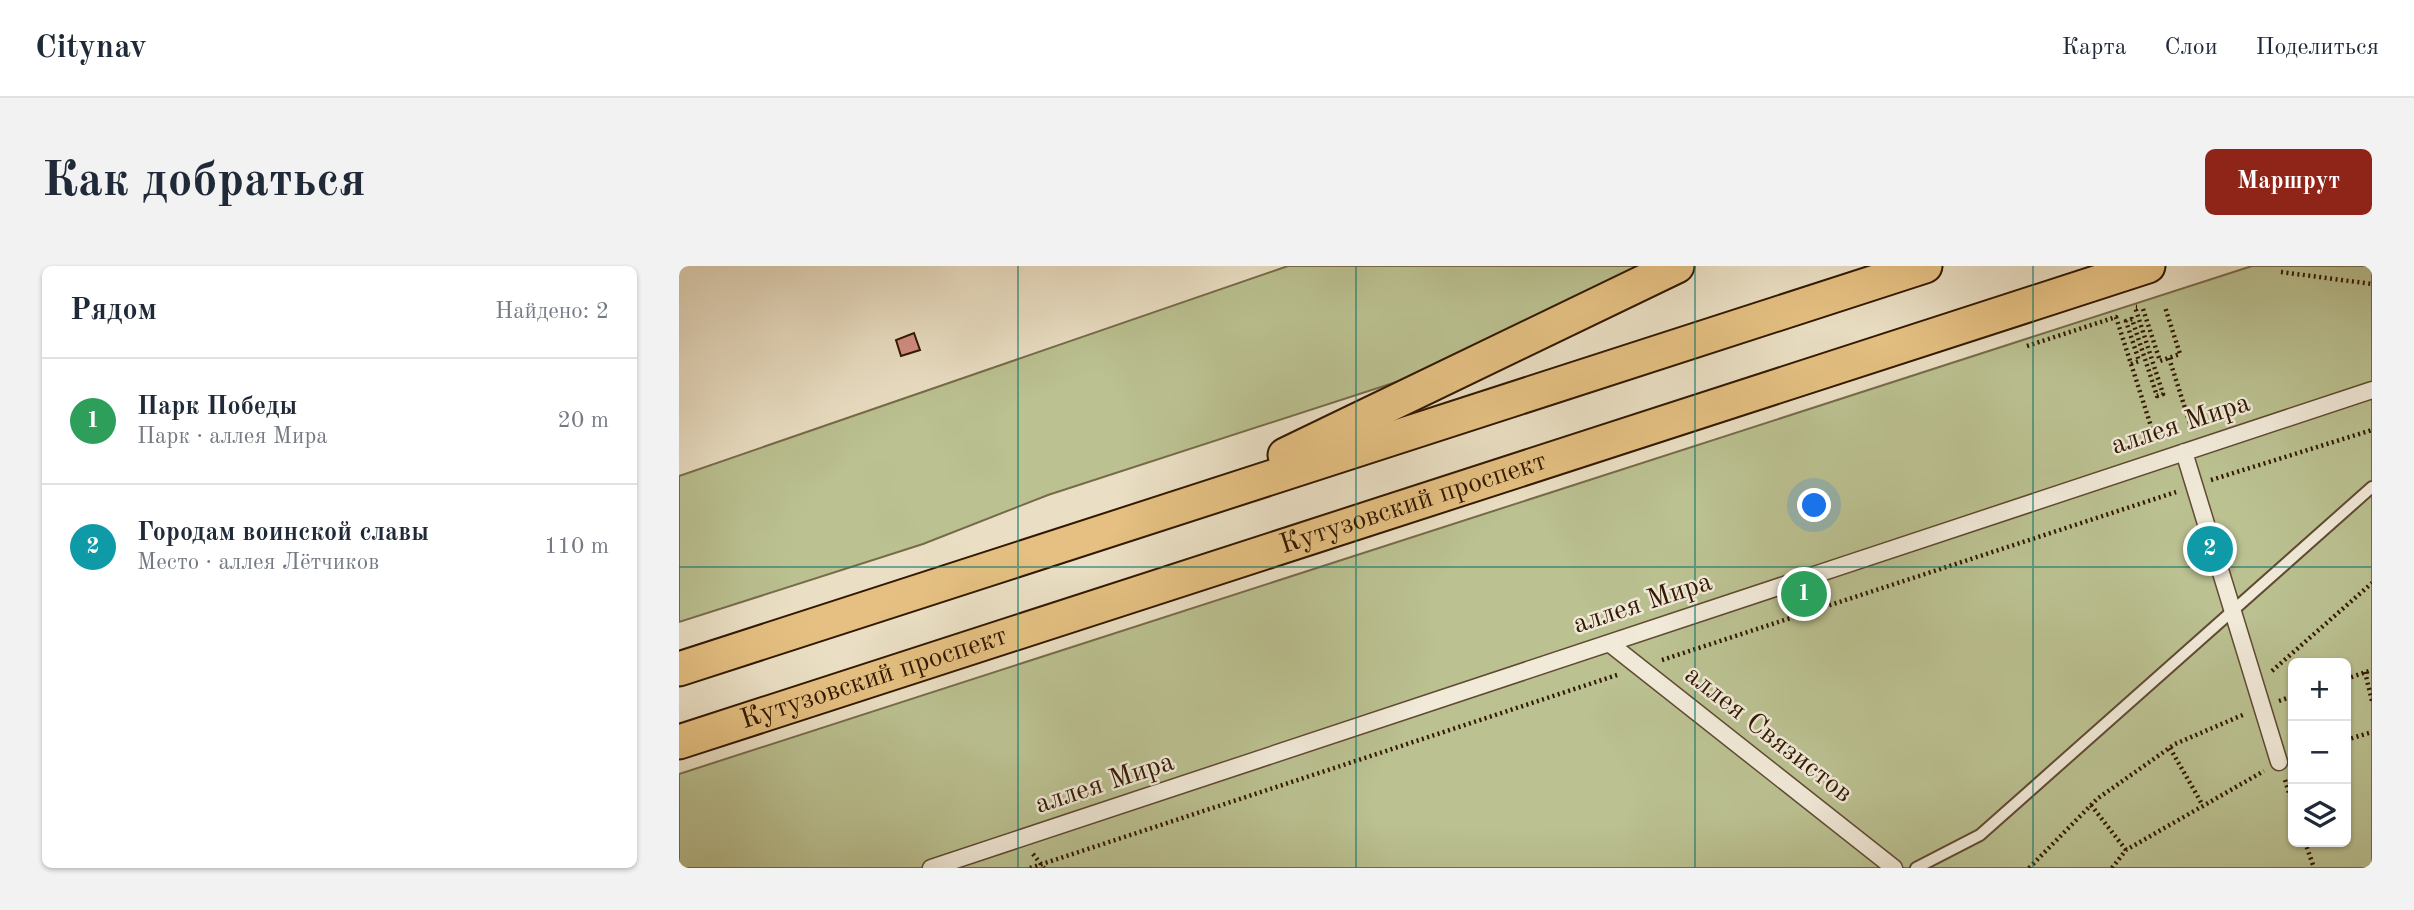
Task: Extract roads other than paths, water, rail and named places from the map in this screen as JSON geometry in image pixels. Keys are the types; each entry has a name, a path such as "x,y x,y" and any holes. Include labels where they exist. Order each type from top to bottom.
{"main road":[{"path":"1178,507 1677,266"},
{"path":"679,669 1925,266"},
{"name":"Кутузовский проспект","path":"679,741 2148,266"}],"street":[{"name":"аллея Мира","path":"931,868 2372,390"},
{"path":"2190,450 2194,486 2279,762"},
{"name":"аллея Связистов","path":"1609,643 1894,868"}],"lane":[{"path":"1916,868 1980,835 2372,487"}],"place":[{"name":"Городам воинской славы","path":"2210,549"},
{"name":"Парк Победы","path":"1804,594"}]}
